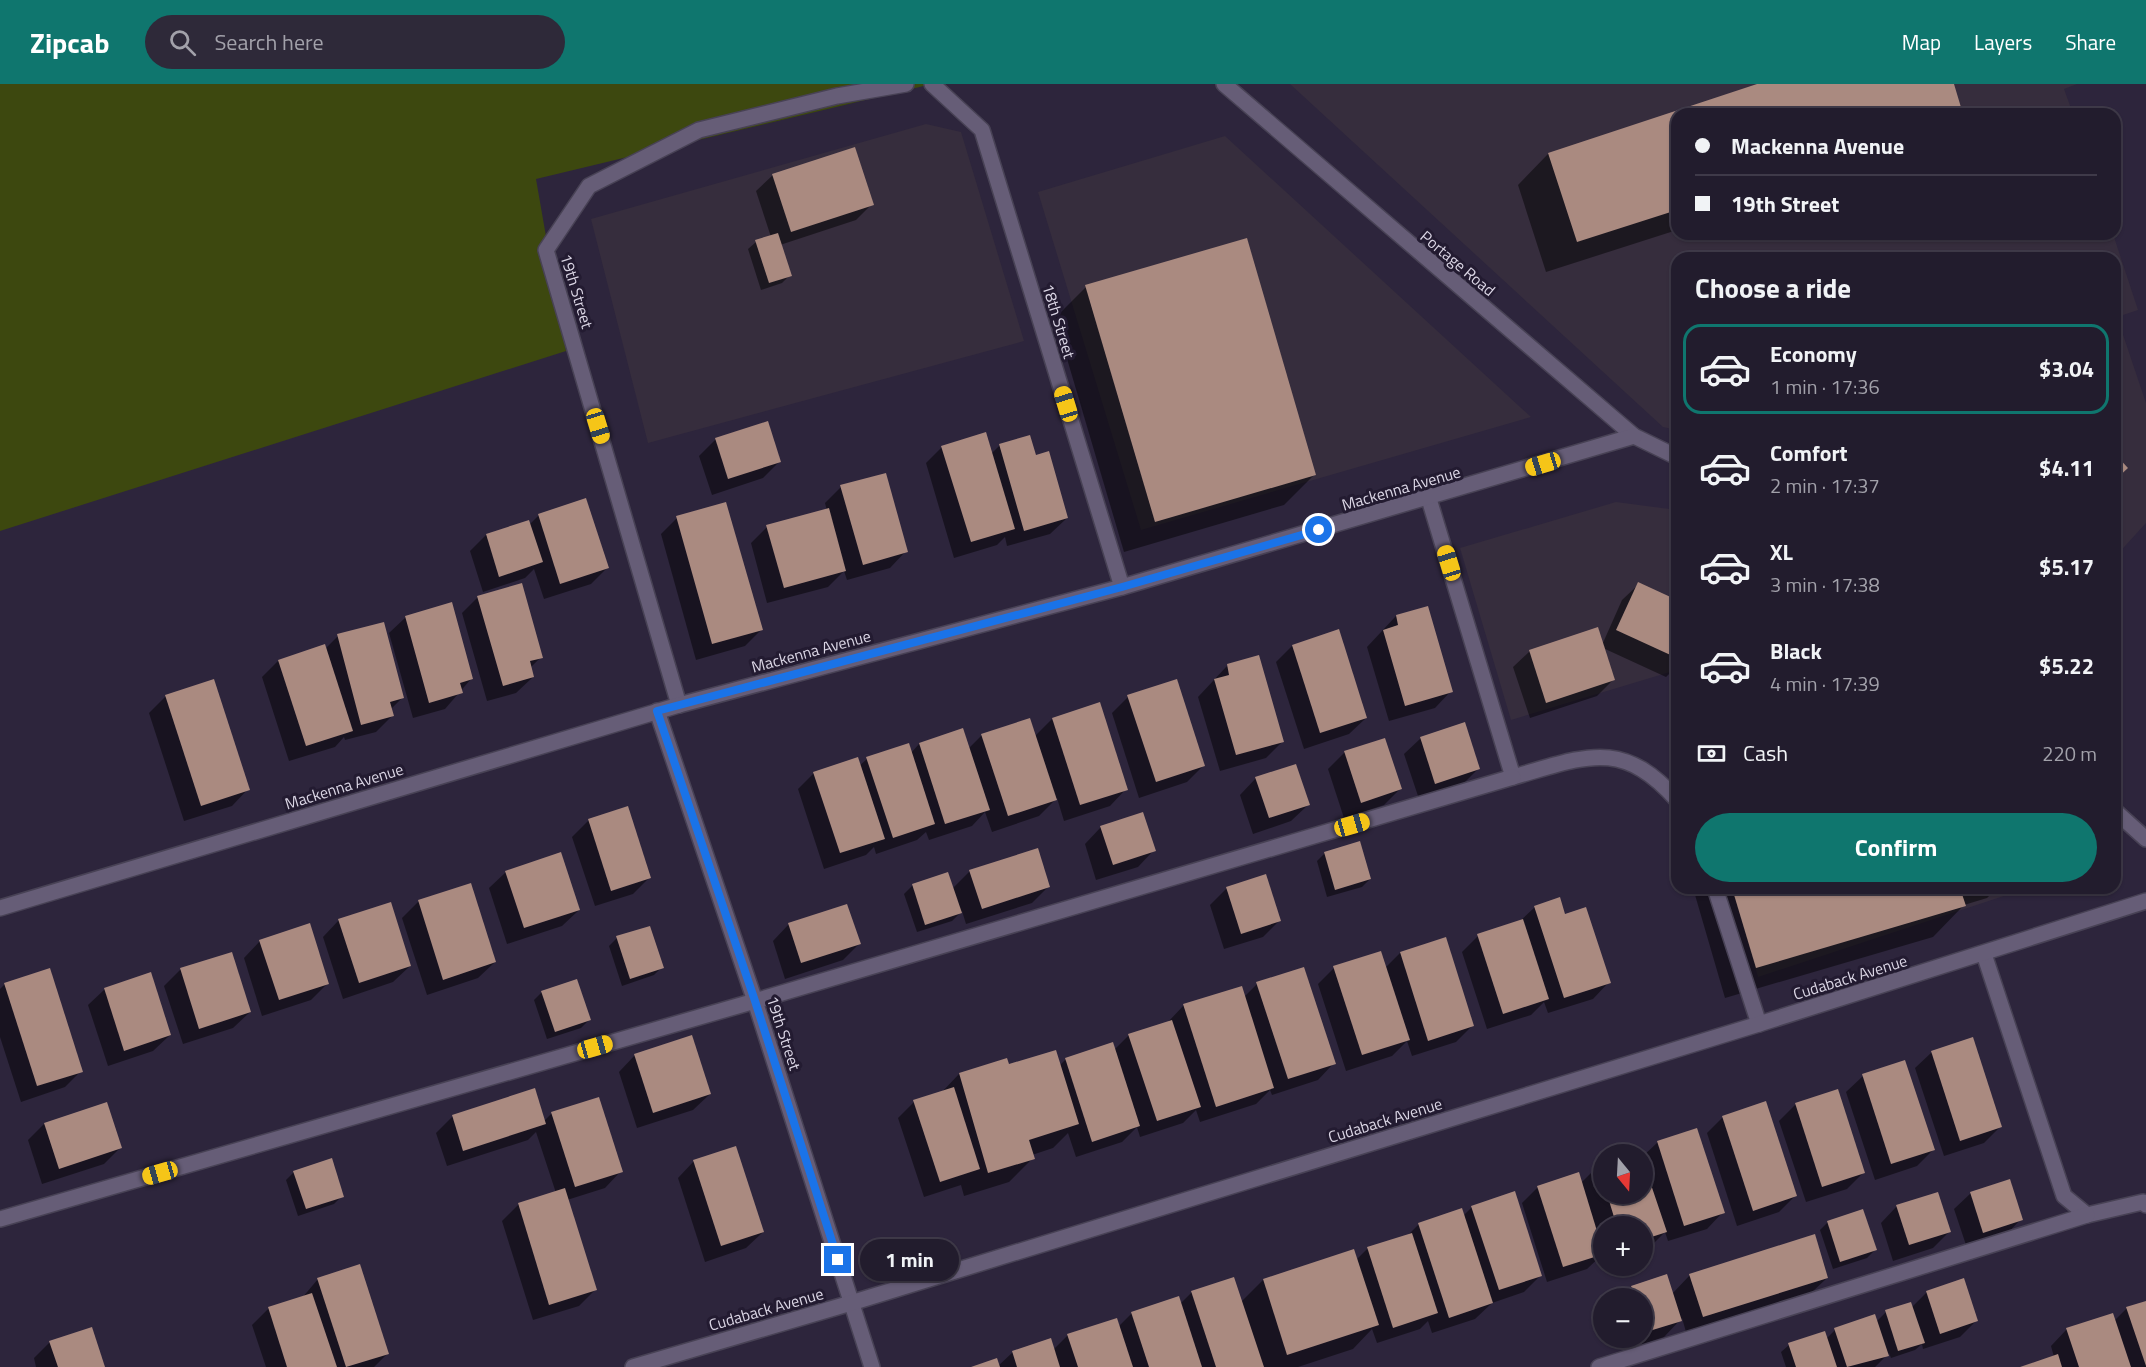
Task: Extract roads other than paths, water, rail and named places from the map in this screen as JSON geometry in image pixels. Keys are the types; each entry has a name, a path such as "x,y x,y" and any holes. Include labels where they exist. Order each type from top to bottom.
{"street":[{"name":"19th Street","path":"679,705 546,250 589,186 699,130 837,96 906,84"},
{"name":"18th Street","path":"932,84 982,130 1122,587"},
{"name":"Portage Road","path":"1224,84 1252,111 1634,436 1671,454"},
{"name":"Mackenna Avenue","path":"0,908 657,711 1122,587 1634,436"},
{"path":"1429,498 1513,777"},
{"name":"19th Street","path":"657,711 755,1001 872,1367"},
{"path":"0,1219 755,1001 1574,760 1597,756 1615,758 1651,774 1671,795"},
{"path":"2121,816 2146,839"},
{"path":"1717,894 1759,1024"},
{"name":"Cudaback Avenue","path":"633,1367 851,1303 1759,1024 2146,901"},
{"path":"1984,954 2064,1196 2087,1215"},
{"path":"1599,1367 2087,1215 2142,1202 2146,1205"}]}
